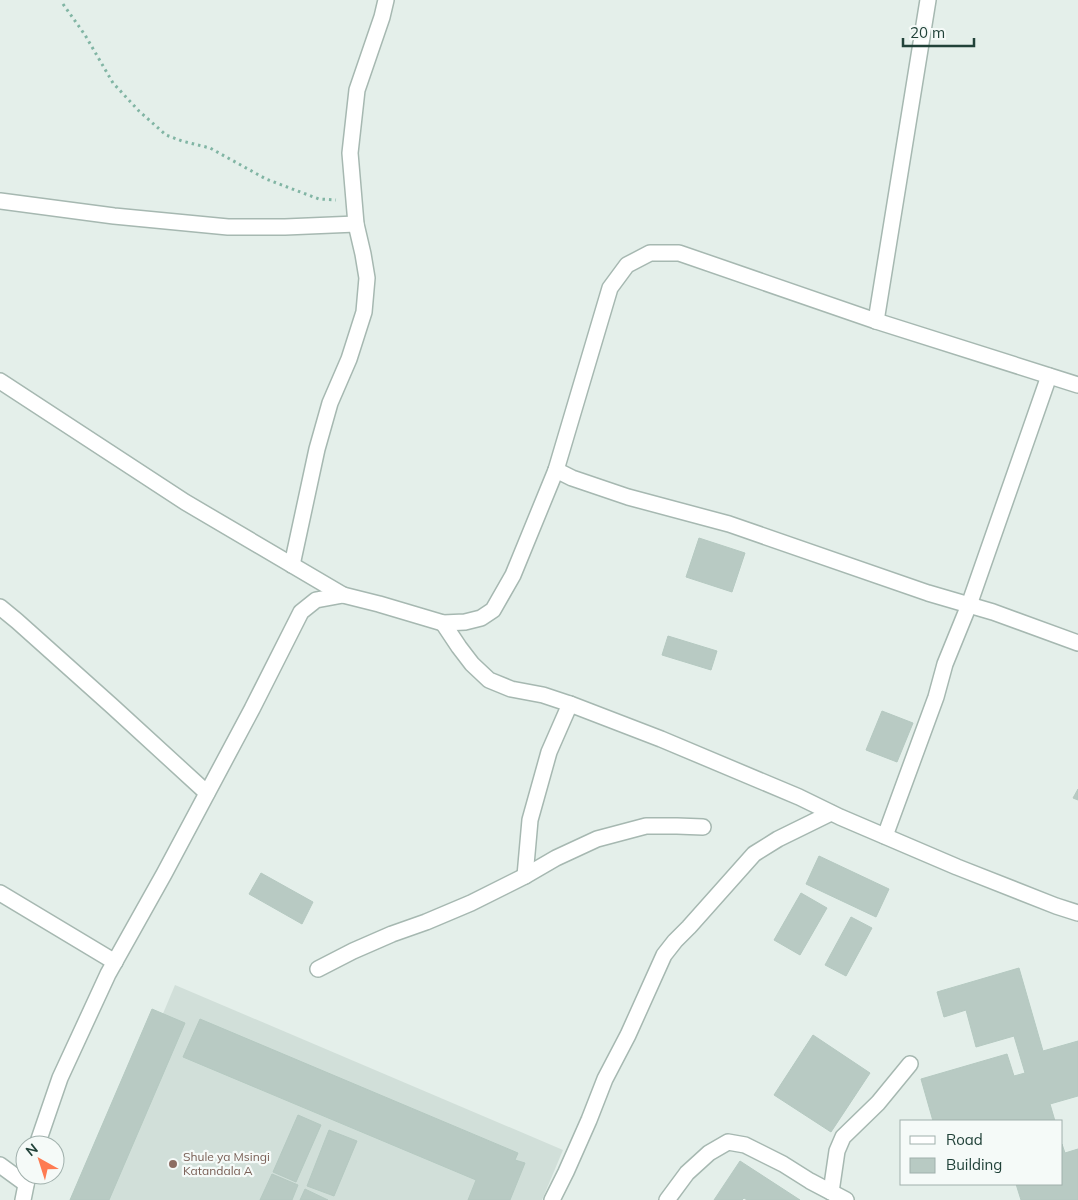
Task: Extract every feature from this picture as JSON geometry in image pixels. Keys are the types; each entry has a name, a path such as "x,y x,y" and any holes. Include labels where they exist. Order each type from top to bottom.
{"street":[{"path":"292,565 317,449 330,403 349,359 364,312 367,278 356,224 350,153 357,90 386,0"},
{"path":"876,321 928,0"},
{"path":"0,201 114,216 228,227 356,224"},
{"path":"0,381 185,502 343,595 443,623 465,622 481,618 493,610 513,575 556,470 610,288 627,265 650,252 679,253 876,321 1078,385"},
{"path":"885,836 936,697 945,664 969,605 1049,376"},
{"path":"556,470 601,488 729,524 928,593 993,612 1078,643"},
{"path":"40,1135 60,1078 108,974 207,794 300,612 316,600 343,595"},
{"path":"0,608 18,621 207,794"},
{"path":"443,623 468,658 489,680 511,689 542,695 570,704 661,739 799,797 831,813 966,871 1078,913"},
{"path":"525,876 530,820 549,752 570,704"},
{"path":"552,1200 589,1120 605,1079 628,1035 664,955 754,854 778,839 831,813"},
{"path":"318,969 392,934 470,903 597,838 646,826 702,828"},
{"path":"0,893 115,962"},
{"path":"830,1192 837,1151 843,1137 878,1102 910,1064"},
{"path":"667,1200 687,1173 709,1153 728,1142 745,1145 846,1200"},
{"path":"0,1165 15,1173"},
{"path":"24,1200 26,1185"}],"path":[{"path":"63,4 85,35 113,83 138,111 166,135 210,148 266,178 319,200 354,200"}],"shaded area":[{"path":"175,985 563,1150 542,1200 85,1200"}],"building":[{"path":"699,538 745,553 732,592 686,577"},
{"path":"668,636 717,651 711,670 662,655"},
{"path":"882,711 913,723 897,762 866,750"},
{"path":"1078,789 1078,800 1073,798"},
{"path":"819,856 889,889 876,917 806,884"},
{"path":"261,873 313,902 302,924 249,894"},
{"path":"801,893 827,908 800,955 774,940"},
{"path":"851,917 872,928 846,976 825,965"},
{"path":"1019,968 1043,1051 1078,1041 1078,1096 1050,1104 1055,1120 933,1120 921,1079 1007,1054 1014,1076 1025,1073 1014,1036 976,1047 966,1010 944,1017 937,992"},
{"path":"152,1009 185,1023 109,1200 70,1200"},
{"path":"200,1019 518,1153 515,1160 525,1163 510,1200 468,1200 476,1180 183,1057"},
{"path":"813,1035 870,1073 831,1132 774,1095"},
{"path":"298,1115 321,1125 296,1182 273,1172"},
{"path":"329,1130 357,1141 334,1196 307,1186"},
{"path":"1063,1147 1065,1153 1078,1149 1078,1200 1021,1200 1016,1185 1063,1185"},
{"path":"740,1161 800,1200 747,1200 744,1198 742,1200 714,1200"},
{"path":"272,1174 298,1185 292,1200 260,1200"},
{"path":"305,1189 328,1200 300,1200"}],"place":[{"name":"Shule ya Msingi Katandala A","path":"173,1164"}]}
